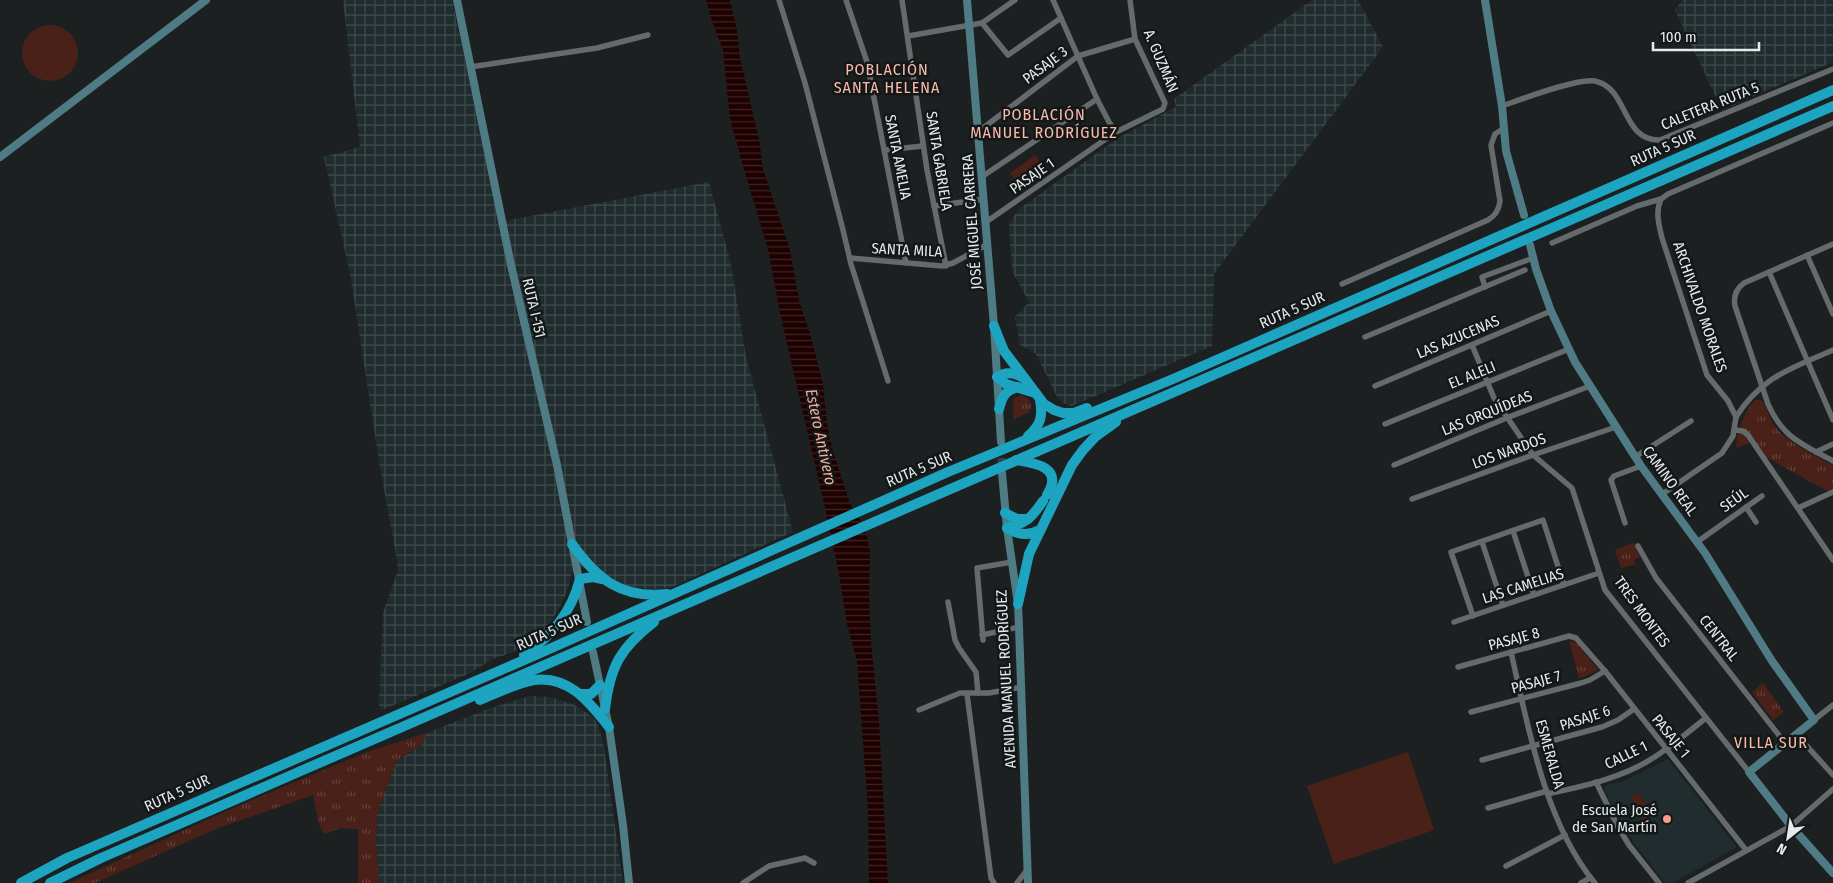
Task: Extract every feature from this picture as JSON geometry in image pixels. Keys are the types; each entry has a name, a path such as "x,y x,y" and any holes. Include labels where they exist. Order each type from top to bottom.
{"highway":[{"name":"RUTA 5 SUR","path":"21,883 66,858 680,591 948,472 1173,379 1833,90"},
{"name":"RUTA 5 SUR","path":"50,883 110,854 960,483 1147,404 1833,106"},
{"path":"994,326 1004,351 1022,383 1054,410 1068,414 1122,393 1173,379"},
{"path":"997,377 1006,384 1022,383"},
{"path":"999,409 1005,393 1022,383"},
{"path":"1021,442 1040,423 1042,411 1037,397"},
{"path":"1018,604 1026,562 1072,465 1095,436 1147,404"},
{"path":"1007,528 1029,519 1051,488 1052,480 1047,469 1038,464 1015,460"},
{"path":"1005,513 1017,519 1029,519"},
{"path":"1007,528 1016,533 1025,534 1040,530"},
{"path":"572,544 602,580"},
{"path":"503,668 531,650 552,631 569,607 580,580 593,577 625,590 642,594 662,594 680,591"},
{"path":"605,709 613,672 624,650 643,630 676,607"},
{"path":"436,713 466,706 534,680 559,683 580,694 591,704 609,727"},
{"path":"580,694 591,694 600,685"}],"street":[{"path":"0,157 206,0"},
{"name":"RUTA I-151","path":"457,0 498,209 557,466 587,622"},
{"path":"779,0 805,83 850,258 888,381"},
{"name":"SANTA AMELIA","path":"846,0 867,62 906,263"},
{"name":"SANTA GABRIELA","path":"902,0 923,146 946,266"},
{"name":"JOSÉ MIGUEL CARRERA","path":"967,0 988,244 1001,442"},
{"path":"908,36 982,23 1015,0"},
{"path":"1053,0 1097,100 1116,132"},
{"name":"A. GUZMÁN","path":"1116,132 1163,109 1165,103 1136,39 1130,0"},
{"path":"1486,0 1502,106 1507,159 1524,215"},
{"path":"982,23 1008,55 1061,18"},
{"path":"470,67 597,48 648,35"},
{"name":"PASAJE 3","path":"979,131 1078,56 1136,39"},
{"name":"CALETERA RUTA 5","path":"1502,106 1572,84 1595,81 1608,87 1615,94 1638,133 1650,139 1660,140 1833,69"},
{"path":"982,176 1097,100"},
{"path":"1552,243 1637,206 1661,200 1668,194 1833,122"},
{"path":"1342,284 1494,216 1500,201 1492,145 1495,134 1504,128"},
{"name":"PASAJE 1","path":"986,222 1116,132"},
{"path":"884,150 923,146"},
{"path":"934,206 984,199"},
{"name":"ARCHIVALDO MORALES","path":"1661,200 1658,211 1660,229 1707,375 1728,401 1736,417"},
{"name":"SANTA MILA","path":"850,258 946,266 988,244"},
{"path":"1833,244 1744,283 1736,291 1735,306 1768,404 1779,426 1798,441 1833,461"},
{"name":"CAMINO REAL","path":"1530,245 1551,311 1569,349 1590,386 1634,457 1697,542 1772,661 1814,720"},
{"path":"1807,255 1833,314"},
{"path":"1485,287 1482,277 1533,258"},
{"path":"1365,337 1525,270"},
{"path":"1769,272 1833,420"},
{"name":"LAS AZUCENAS","path":"1375,386 1551,311"},
{"name":"TRES MONTES","path":"1472,345 1494,398 1533,454 1572,488 1599,573 1609,595 1791,826 1833,873"},
{"name":"EL ALELI","path":"1385,424 1569,349"},
{"path":"1661,495 1717,458 1731,443 1736,417 1747,401 1762,385 1782,373 1833,350"},
{"name":"LAS ORQUÍDEAS","path":"1394,465 1509,417 1590,386"},
{"path":"1634,457 1691,421"},
{"name":"LOS NARDOS","path":"1412,499 1533,454 1616,427"},
{"path":"1735,430 1744,431 1748,435 1833,560"},
{"path":"1816,452 1833,444"},
{"path":"1624,523 1611,480 1614,476 1641,466"},
{"name":"AVENIDA MANUEL RODRÍGUEZ","path":"1002,474 1005,513 1018,604 1028,883"},
{"path":"1798,508 1833,493"},
{"name":"SEÚL","path":"1697,542 1762,496"},
{"path":"1746,507 1756,522"},
{"path":"1472,616 1451,552 1543,520 1564,585"},
{"path":"1513,531 1534,595"},
{"path":"1482,542 1503,605"},
{"name":"CENTRAL","path":"1638,546 1656,578 1785,743"},
{"path":"1012,562 977,568 982,638 1019,627"},
{"name":"LAS CAMELIAS","path":"1454,622 1599,573"},
{"path":"948,602 955,640 976,672 978,694"},
{"name":"PASAJE 8","path":"1458,667 1569,636 1576,638"},
{"name":"PASAJE 1","path":"1576,638 1605,671 1746,850"},
{"path":"593,652 609,727 629,883"},
{"name":"ESMERALDA","path":"1511,652 1534,746 1548,793 1565,835 1593,880"},
{"name":"PASAJE 7","path":"1471,712 1590,680 1605,671"},
{"path":"919,710 955,694 978,694 1022,687"},
{"path":"967,694 991,878 994,883"},
{"path":"1748,772 1833,705"},
{"name":"PASAJE 6","path":"1482,760 1602,727 1634,710"},
{"name":"CALLE 1","path":"1488,808 1596,782 1638,767 1706,718"},
{"path":"1796,734 1833,775"},
{"path":"1596,782 1618,827 1659,883"},
{"path":"1688,883 1791,826 1833,789"},
{"path":"1506,866 1565,835"},
{"path":"743,883 768,866 805,858 814,863"},
{"path":"1017,883 1027,870"},
{"path":"1581,883 1593,880"}],"shaded area":[{"path":"343,0 452,0 499,222 709,182 731,264 746,357 793,532 670,588 647,589 628,586 609,579 595,564 572,572 568,589 559,609 549,625 531,643 493,659 468,674 382,710 379,705 383,613 398,570 397,560 380,467 350,274 324,157 360,147"},
{"path":"1312,0 1358,0 1383,47 1214,274 1212,346 1072,406 1063,403 1057,397 1036,354 1020,345 1015,317 1029,302 1012,271 1009,223 1019,209 1118,138 1176,107 1174,99"},
{"path":"1682,0 1833,0 1833,62 1722,110 1675,10"},
{"path":"529,696 549,697 573,704 594,718 599,727 604,748 623,883 379,883 376,846 377,813 399,759 422,745 426,733 488,709"},
{"name":"Escuela José de San Martín","path":"1668,759 1737,847 1673,883 1665,883 1634,843 1604,789 1606,785 1626,780"}],"green space":[{"path":"50,25 70,33 78,53 70,73 50,81 30,73 22,53 30,33"},
{"path":"1035,155 1047,171 1021,189 1010,173"},
{"path":"1022,395 1029,399 1032,406 1028,413 1014,419 1014,398"},
{"path":"1755,400 1761,400 1774,425 1782,434 1833,466 1833,494 1766,457 1755,441 1736,448 1742,423"},
{"path":"1634,542 1640,557 1634,560 1636,564 1621,568 1615,550"},
{"path":"1569,641 1577,643 1598,670 1579,679"},
{"path":"1763,683 1784,712 1773,720 1752,692"},
{"path":"426,733 422,745 399,759 377,813 376,846 379,883 358,883 358,829 341,828 324,834 319,824 313,795 218,828 95,883 69,883 224,812 364,753"},
{"path":"1408,752 1434,830 1334,864 1307,786"},
{"path":"1640,793 1651,816 1642,820 1631,797"}],"water":[{"name":"Estero Antivero","path":"706,0 730,0 737,30 740,58 759,139 763,169 790,250 799,300 823,384 827,424 832,448 850,504 860,520 867,537 870,552 871,643 879,722 888,883 869,883 868,810 857,661 847,624 838,569 780,313 768,249 730,119 723,50"}],"tunnel":[{"path":"1001,446 1002,471"}],"place":[{"name":"Escuela José de San Martín","path":"1667,819"}],"district":[{"name":"POBLACIÓN SANTA HELENA","path":"887,78"},
{"name":"POBLACIÓN MANUEL RODRÍGUEZ","path":"1044,123"},
{"name":"VILLA SUR","path":"1771,742"}]}
